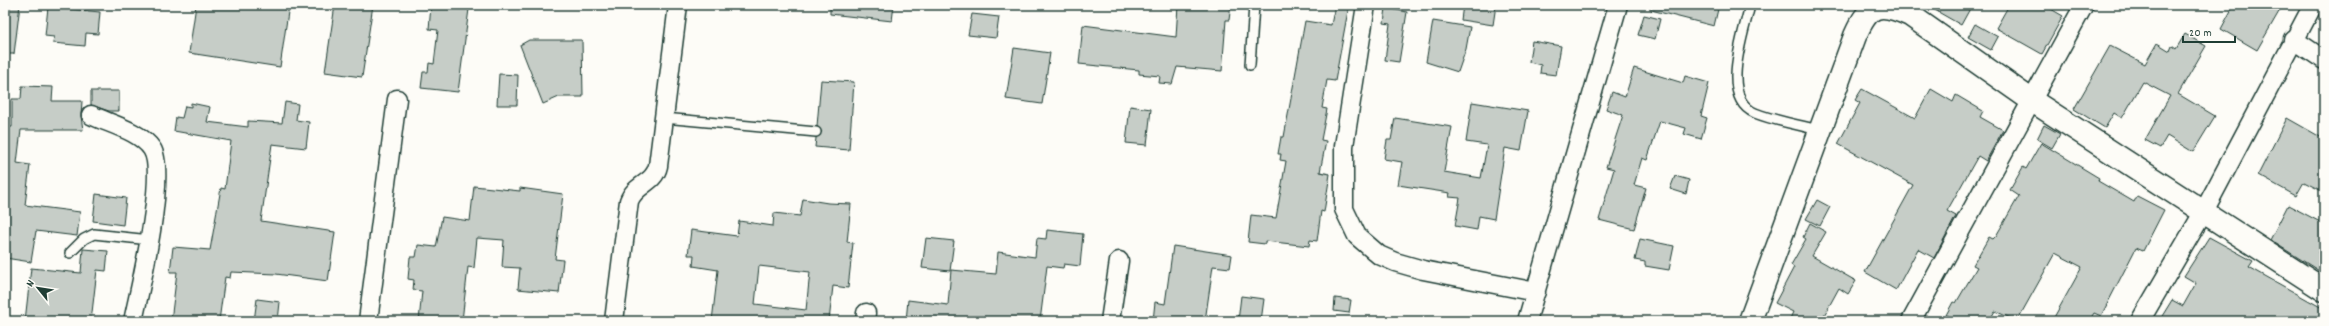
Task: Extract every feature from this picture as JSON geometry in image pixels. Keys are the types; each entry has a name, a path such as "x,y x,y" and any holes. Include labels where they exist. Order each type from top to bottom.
{"street":[{"path":"614,321 629,201 636,188 648,182 656,172 678,5"},
{"path":"1366,5 1344,146 1344,209 1357,236 1380,254 1395,262 1423,270 1536,292"},
{"path":"1527,321 1618,5"},
{"path":"1912,321 2084,5"},
{"path":"2140,321 2203,212 2293,39 2313,5"},
{"path":"1750,321 1861,21 1873,6 1893,8 1910,15 2031,100 2323,288"},
{"path":"2293,39 2324,60"},
{"path":"368,321 397,99"},
{"path":"91,115 139,136 152,149 157,165 150,240 133,321"},
{"path":"1110,321 1119,261"}],"lane":[{"path":"1250,66 1254,5"},
{"path":"1750,5 1735,79 1737,93 1740,99 1743,104 1754,112 1820,130"},
{"path":"664,118 816,132"},
{"path":"70,254 84,239 94,234 150,240"}],"building":[{"path":"5,5 20,5 14,54 5,54"},
{"path":"196,5 289,5 280,67 189,53"},
{"path":"335,5 373,5 362,77 325,72"},
{"path":"830,5 894,5 892,21 830,14"},
{"path":"1178,5 1231,5 1229,20 1226,20 1222,71 1177,67 1172,84 1159,83 1160,76 1139,74 1139,70 1079,64 1083,25 1176,37"},
{"path":"1335,5 1349,5 1335,81 1327,80 1322,108 1327,109 1321,140 1326,141 1320,172 1330,174 1324,212 1321,211 1317,241 1310,240 1309,246 1265,241 1265,244 1248,242 1251,215 1276,218 1286,161 1280,160 1281,154 1278,154 1281,137 1284,137 1305,21 1331,25"},
{"path":"1463,5 1496,5 1493,25 1461,20"},
{"path":"1652,5 1719,5 1714,26 1651,10"},
{"path":"1926,5 1972,5 1961,25"},
{"path":"2009,5 2044,5 2063,16 2042,54 1996,28"},
{"path":"2234,5 2272,5 2280,10 2257,50 2221,29"},
{"path":"431,6 469,9 458,92 421,88 423,72 428,72 429,63 434,64 438,30 429,29"},
{"path":"48,7 100,12 98,34 86,33 85,46 53,43 54,37 45,36"},
{"path":"1386,8 1407,12 1399,62 1385,60 1390,24 1384,23"},
{"path":"972,14 999,17 996,38 968,35"},
{"path":"1644,15 1660,19 1655,39 1638,35"},
{"path":"1433,21 1470,27 1466,49 1458,72 1426,62"},
{"path":"1975,24 1998,37 1991,50 1968,37"},
{"path":"2185,34 2206,46 2178,94 2215,116 2193,152 2167,136 2160,148 2145,140 2170,96 2143,82 2122,118 2114,113 2105,128 2074,109 2110,46 2145,64 2157,43 2170,51 2172,46 2176,49"},
{"path":"529,40 582,40 583,97 559,97 543,104 520,45"},
{"path":"1532,41 1561,46 1556,75 1540,73 1541,65 1529,62"},
{"path":"1014,48 1050,53 1042,104 1006,99"},
{"path":"1634,68 1683,83 1685,76 1709,83 1701,116 1707,118 1701,139 1684,134 1686,128 1660,121 1647,160 1642,158 1634,185 1646,188 1634,229 1599,220 1614,169 1606,167 1623,115 1606,109 1612,92 1625,97"},
{"path":"499,74 518,75 517,105 497,105"},
{"path":"821,80 854,82 849,150 815,147 816,138 822,132 817,126"},
{"path":"22,86 53,87 52,101 82,101 81,116 83,130 21,130 17,163 30,165 25,205 80,212 77,236 36,231 31,262 5,258 5,127 12,127 12,99 21,99"},
{"path":"1862,89 1915,118 1931,89 1953,102 1956,95 1983,111 1980,117 2003,130 1986,161 1978,156 1947,211 1956,216 1934,258 1918,249 1896,290 1865,272 1913,185 1838,144 1860,103 1855,100"},
{"path":"91,91 119,91 119,111 109,111 91,105"},
{"path":"285,102 298,104 296,120 309,122 306,148 272,144 261,221 335,232 328,281 276,274 231,272 230,278 225,277 219,321 171,321 177,272 170,272 173,247 210,250 221,188 225,189 231,141 174,131 176,117 182,118 185,106 191,107 191,103 210,107 207,122 248,127 248,121 282,123"},
{"path":"1472,102 1528,111 1521,151 1505,148 1494,219 1479,216 1477,230 1455,226 1460,198 1449,197 1450,193 1398,185 1402,162 1384,159 1387,140 1391,140 1395,118 1452,127 1444,172 1481,178 1487,145 1466,142"},
{"path":"1130,106 1151,109 1147,145 1126,143"},
{"path":"2287,118 2324,139 2324,192 2304,182 2296,196 2258,175"},
{"path":"2044,125 2060,134 2052,148 2037,139"},
{"path":"2041,143 2099,178 2098,181 2134,202 2137,196 2164,210 2143,251 2136,248 2101,316 2094,313 2089,321 2052,321 2082,267 2055,253 2017,321 1995,311 1989,321 1946,321 1949,316 1946,315 1953,302 1956,303 1977,267 1973,265 1989,237 1993,239 1996,236 2019,196 2010,190 2023,167 2026,169"},
{"path":"1675,176 1689,180 1686,194 1670,189"},
{"path":"474,186 520,191 520,188 563,194 555,259 563,260 559,293 518,289 520,268 502,267 504,240 477,238 474,268 468,267 462,321 419,321 422,291 413,290 414,280 408,279 410,257 416,257 418,245 436,247 442,217 470,221"},
{"path":"96,194 126,198 123,225 93,221"},
{"path":"803,199 828,203 851,204 847,242 853,243 848,288 833,286 829,321 712,321 718,270 693,266 694,255 688,255 691,230 737,236 739,221 773,226 774,213 800,216","holes":["759,266 810,272 806,310 755,304"]},
{"path":"1817,200 1830,207 1820,226 1806,219"},
{"path":"2288,205 2324,224 2324,241 2318,253 2324,256 2324,274 2270,240"},
{"path":"1810,223 1826,232 1812,256 1856,281 1848,294 1839,288 1821,321 1789,321 1793,312 1775,303 1794,267 1791,265 1806,239 1803,237"},
{"path":"1047,230 1083,234 1080,266 1064,264 1063,268 1047,266 1040,321 906,321 908,300 948,305 951,270 996,274 998,252 1035,257 1037,238 1046,239"},
{"path":"2209,237 2253,261 2249,267 2324,309 2324,321 2159,321 2172,300 2183,306 2196,283 2184,276"},
{"path":"926,238 954,241 950,271 922,268"},
{"path":"1640,239 1674,246 1669,270 1645,266 1645,262 1635,260"},
{"path":"1173,246 1232,255 1230,268 1213,266 1205,321 1153,321 1155,302 1165,304"},
{"path":"83,249 108,251 106,271 97,270 91,321 25,321 31,268 81,273"},
{"path":"1241,296 1264,299 1261,321 1238,321"},
{"path":"1335,298 1351,300 1349,313 1334,311"},
{"path":"257,299 280,302 278,321 254,321"}]}
